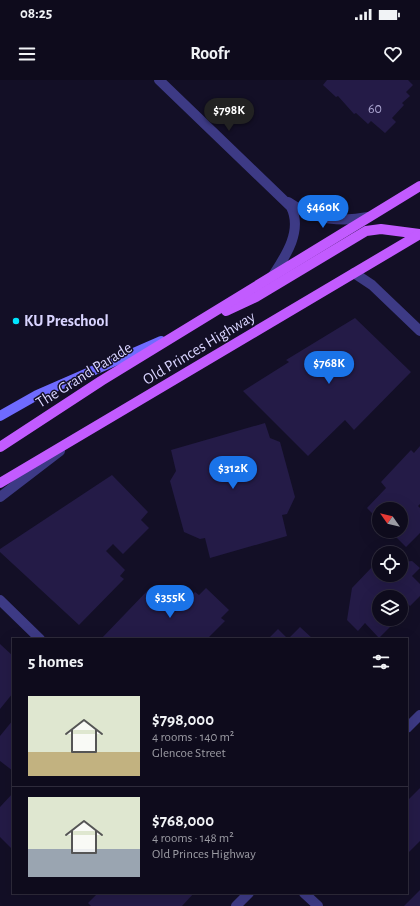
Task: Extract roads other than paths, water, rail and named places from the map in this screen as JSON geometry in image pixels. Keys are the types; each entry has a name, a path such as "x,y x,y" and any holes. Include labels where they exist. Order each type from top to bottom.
{"main road":[{"name":"Old Princes Highway","path":"184,330 420,186"},
{"path":"203,319 231,309 256,297 366,231 381,230 420,234"},
{"name":"Old Princes Highway","path":"81,436 420,234"},
{"name":"The Grand Parade","path":"0,447 101,381 184,330"},
{"path":"0,483 81,436"}],"street":[{"path":"159,80 285,200 294,213 295,230 288,248 272,277"},
{"path":"285,200 308,213 326,219 346,220 369,217"},
{"path":"354,273 372,285 420,331"},
{"path":"0,416 37,395 184,330"},
{"name":"Old Princes Highway","path":"0,497 81,436"},
{"path":"0,600 39,638"},
{"path":"408,727 420,715"},
{"path":"236,906 248,894"},
{"path":"305,894 318,906"}],"place":[{"name":"KU Preschool","path":"16,321"}]}
